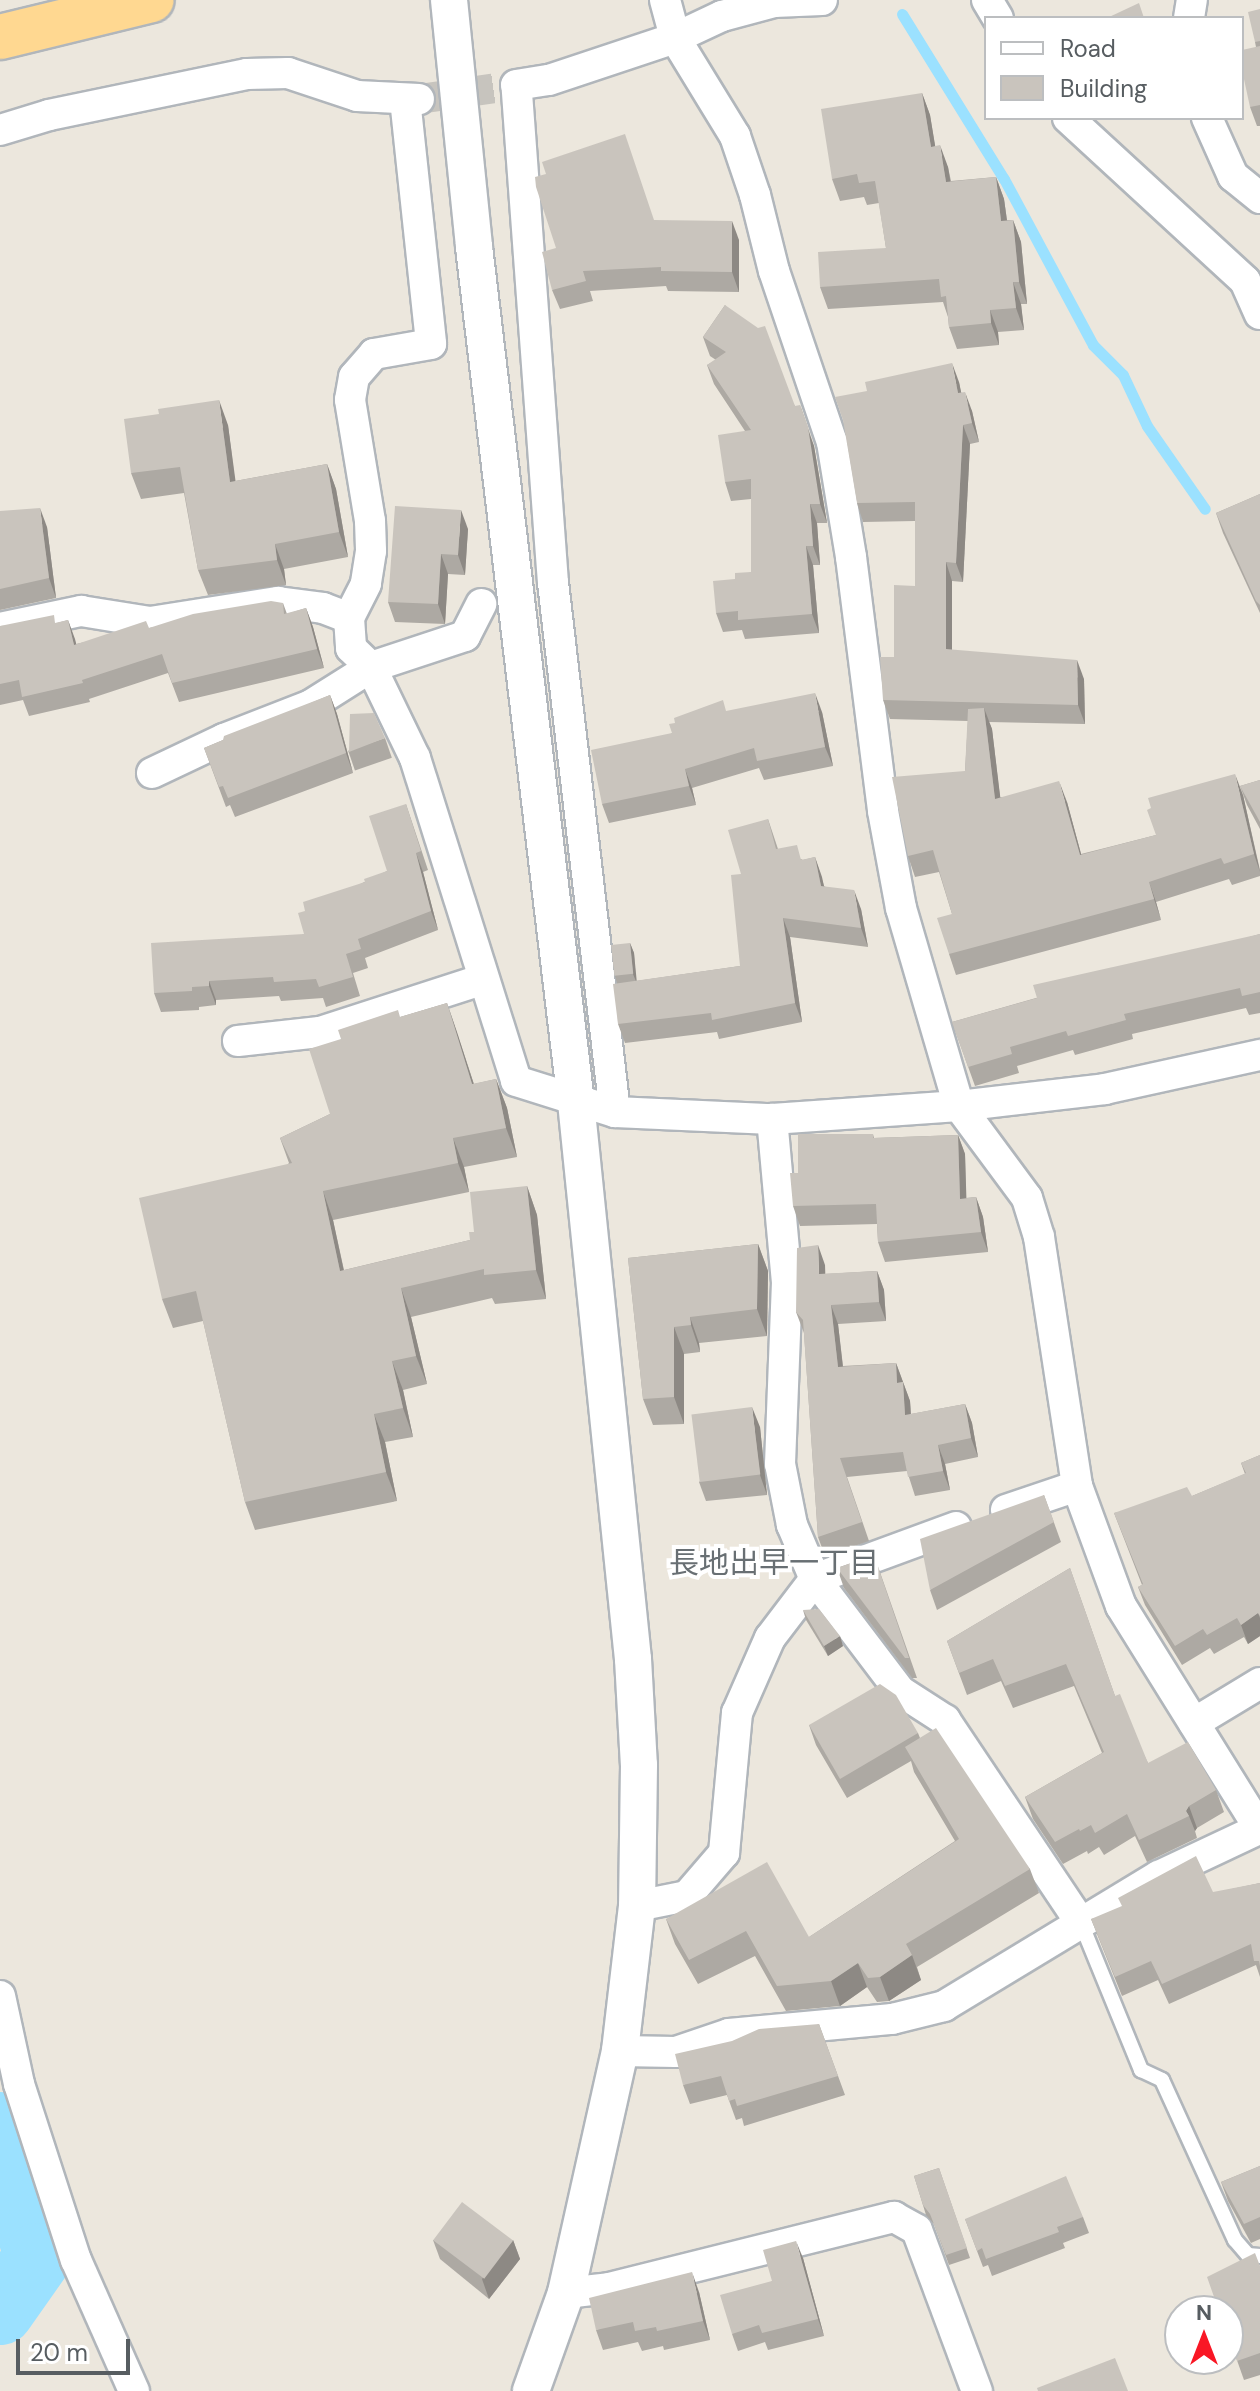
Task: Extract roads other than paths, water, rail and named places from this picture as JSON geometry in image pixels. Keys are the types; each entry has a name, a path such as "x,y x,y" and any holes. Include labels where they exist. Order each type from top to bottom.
{"highway":[{"path":"0,37 152,0"}],"street":[{"path":"449,0 474,247 576,1102 633,1659 639,1765 637,1906 620,2051 566,2293 531,2391"},
{"path":"620,2051 676,2052 729,2034 892,2019 944,2006 1159,1876 1260,1829 1121,1606 1077,1486 1039,1237 1027,1198 959,1106 901,908 883,811 851,557 832,442 774,271 755,195 735,136 675,38 665,0"},
{"path":"615,1112 548,584 506,86 549,80 675,38 722,16 761,5 822,0"},
{"path":"0,130 49,115 247,74 288,73 357,96 412,99 431,344 374,354 354,377 350,400 370,521 371,551 366,584 349,618 351,648 371,667 415,758 516,1081 615,1112 772,1119 959,1106 1105,1089 1260,1055"},
{"path":"1070,120 1245,281 1260,314"},
{"path":"1208,120 1233,176 1260,196"},
{"path":"0,628 81,611 150,622 278,602 323,608 349,618"},
{"path":"152,773 224,739 311,705 371,667 465,636 481,604"},
{"path":"238,1041 320,1032 484,979"},
{"path":"772,1119 787,1283 780,1464 792,1525 815,1579 900,1691 945,1720 1081,1923"},
{"path":"637,1906 687,1896 724,1853 737,1713 770,1638 815,1579 1077,1486"},
{"path":"1194,1723 1260,1683"},
{"path":"0,1996 19,2084 76,2260 134,2391"},
{"path":"566,2293 609,2288 894,2217 917,2230 977,2391"}],"lane":[{"path":"1081,1923 1141,2070 1162,2080 1235,2240 1248,2255 1260,2256"}],"waterway":[{"path":"902,14 1004,179 1093,345 1123,375 1147,426 1205,509"},
{"path":"0,2126 38,2257 0,2311"}],"tunnel":[{"path":"419,99 496,88"}],"district":[{"name":"長地出早一丁目","path":"774,1563"}]}
